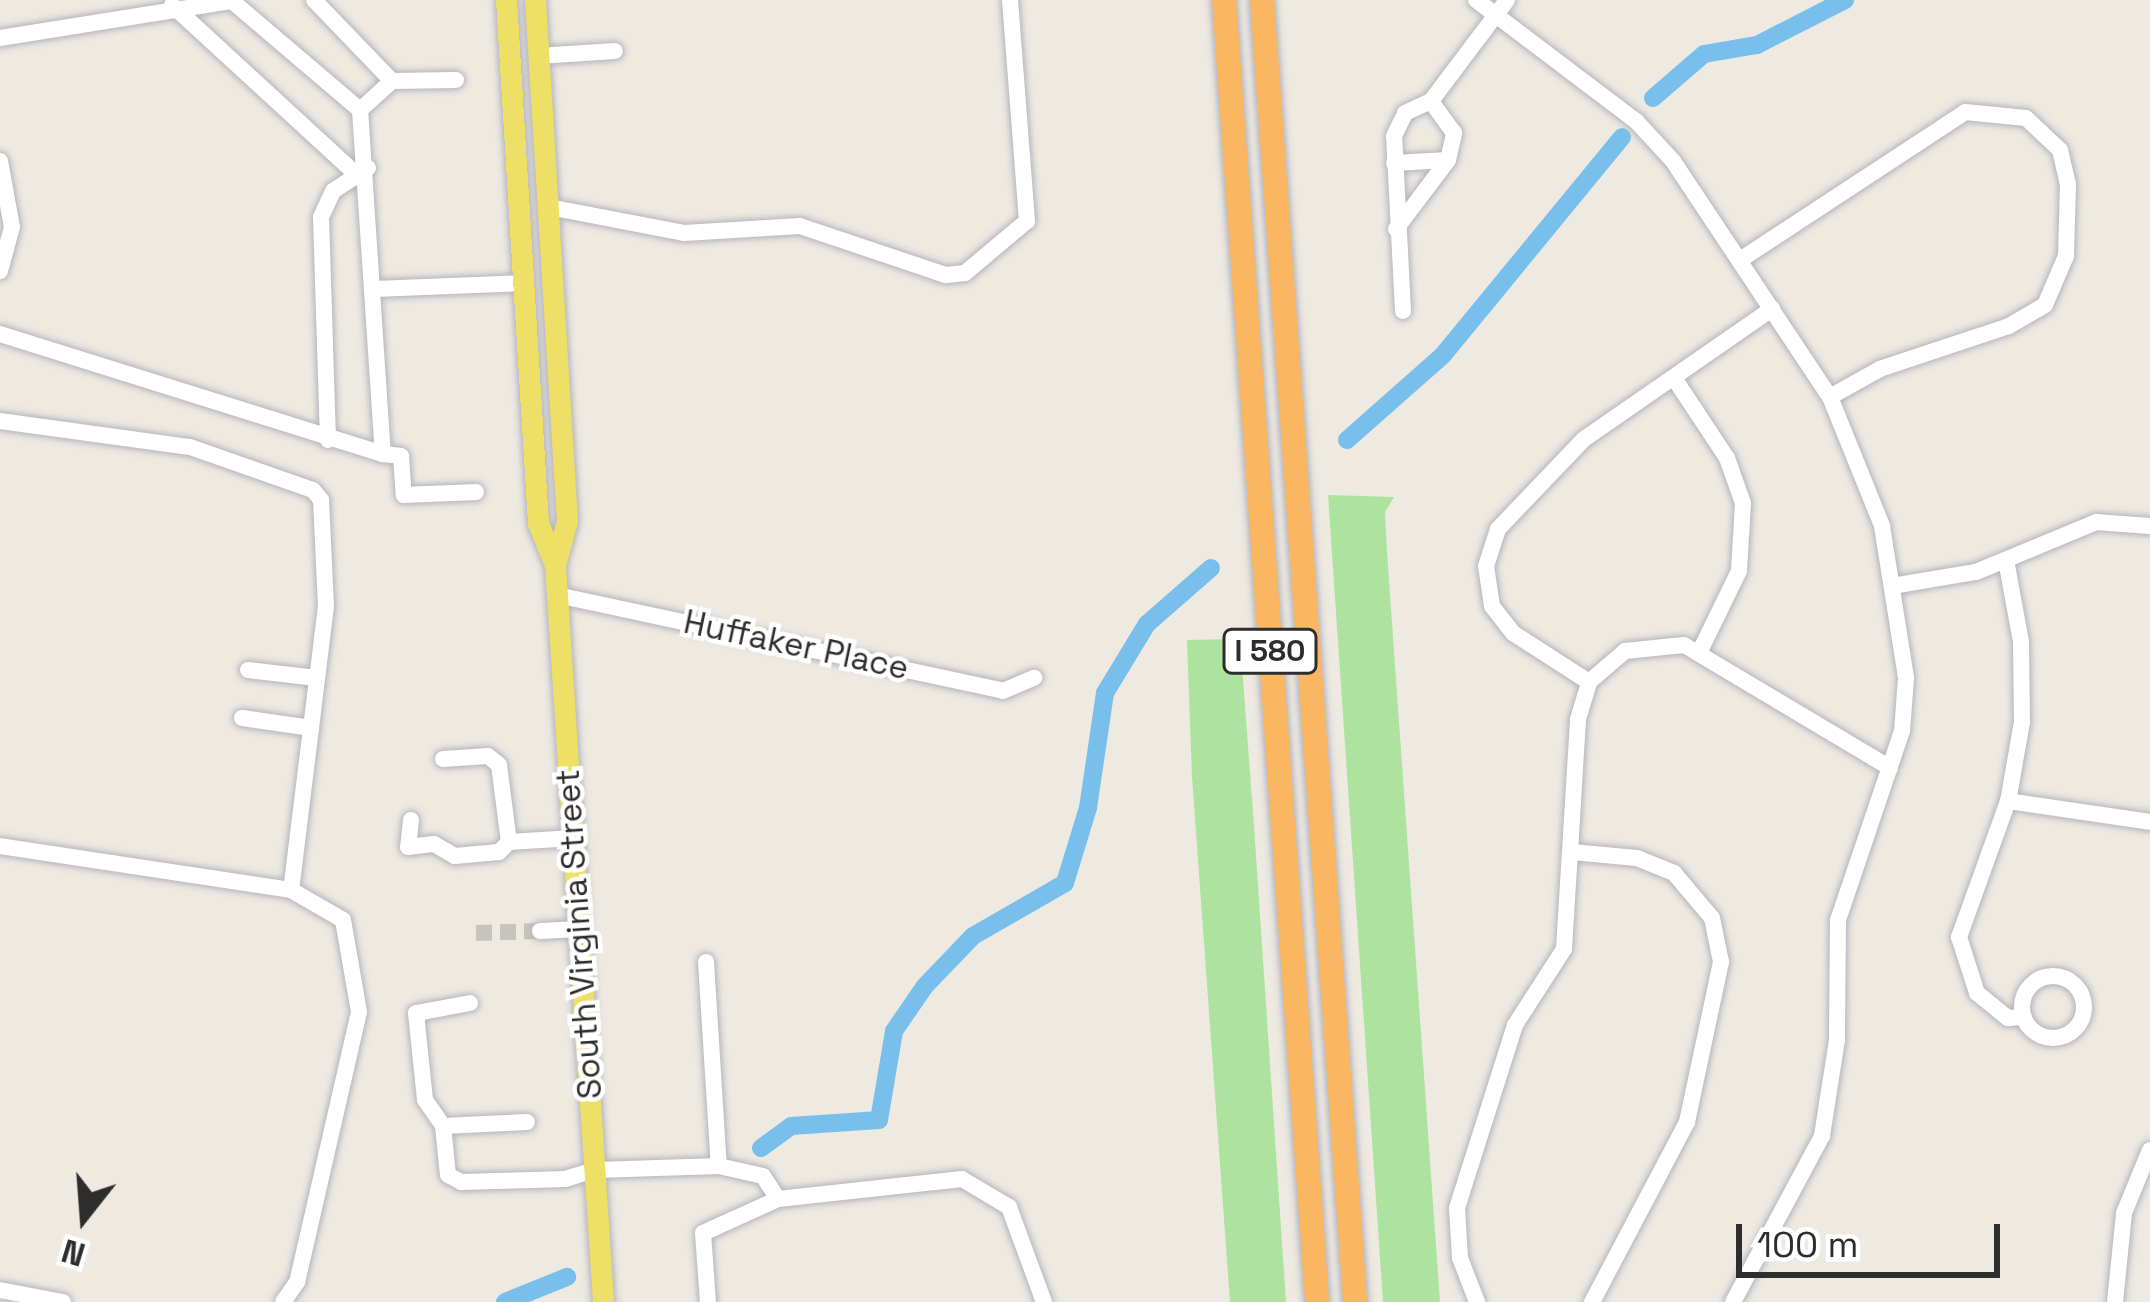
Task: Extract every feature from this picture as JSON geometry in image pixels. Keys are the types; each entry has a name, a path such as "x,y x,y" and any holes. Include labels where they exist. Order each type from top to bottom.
{"highway":[{"name":"I 580","path":"1224,0 1317,1302"},
{"name":"I 580","path":"1262,0 1354,1302"}],"main road":[{"name":"South Virginia Street","path":"506,0 538,523 555,566 603,1302"},
{"name":"South Virginia Street","path":"537,0 567,520 555,566"}],"street":[{"path":"0,38 172,5 235,0 360,110 376,289 383,454"},
{"path":"314,0 392,81"},
{"path":"549,207 684,233 800,226 946,275 965,273 1028,221 1010,0"},
{"path":"1476,0 1501,7 1656,139 1830,397 1869,482 1892,586 1906,692 1890,768 1840,907 1836,1056 1822,1136 1733,1302"},
{"path":"172,5 362,171"},
{"path":"1403,311 1394,163 1405,113 1431,101 1501,7"},
{"path":"538,46 615,51"},
{"path":"360,110 392,81 456,80"},
{"path":"1396,229 1448,160 1454,133 1431,101"},
{"path":"1740,260 1965,112 2026,118 2060,150 2068,184 2066,256 2044,305 2009,326 1880,369 1830,397"},
{"path":"1394,163 1448,160"},
{"path":"0,271 12,227 1,169"},
{"path":"328,440 321,217 333,191 362,171"},
{"path":"376,289 524,283"},
{"path":"1589,682 1501,620 1486,588 1490,547 1552,466 1772,309"},
{"path":"0,334 328,440 400,456 404,495 476,492"},
{"path":"1674,377 1726,458 1744,515 1739,571 1700,651"},
{"path":"0,421 190,447 313,490 325,513 317,678 291,890"},
{"path":"1892,586 1951,579 2096,522 2150,526"},
{"path":"2006,560 2024,682 2008,801 1959,938 1977,993 2008,1018 2024,1017"},
{"name":"Huffaker Place","path":"557,595 1003,691 1034,678"},
{"path":"1477,1302 1456,1232 1462,1184 1515,1025 1564,949 1578,719 1589,682 1612,659 1645,645 1700,651 1841,746 1890,768"},
{"path":"248,670 317,678"},
{"path":"242,718 311,728"},
{"path":"443,759 488,756 499,765 509,842"},
{"path":"2008,801 2150,822"},
{"path":"411,820 408,847 434,844 455,856 500,852 509,842 574,838"},
{"path":"0,846 291,890 343,920 359,1012 297,1282 283,1302"},
{"path":"1572,852 1637,858 1674,873 1712,918 1721,962 1687,1122 1592,1302"},
{"path":"540,931 580,929"},
{"path":"706,962 719,1166"},
{"path":"470,1003 416,1013 425,1100 443,1126 446,1170 456,1181 565,1179 595,1170 719,1166 763,1176 778,1198"},
{"path":"443,1126 527,1122"},
{"path":"2115,1302 2124,1213 2150,1150"},
{"path":"708,1302 703,1233 778,1198 962,1179 1009,1207 1044,1302"},
{"path":"0,1290 64,1302"}],"green space":[{"path":"1328,495 1394,497 1385,512 1387,552 1440,1302 1383,1302"},
{"path":"1240,639 1286,1302 1230,1302 1192,777 1187,640"}],"waterway":[{"path":"1653,98 1704,54 1757,45 1845,0"},
{"path":"1347,440 1443,355 1622,137"},
{"path":"761,1148 791,1126 879,1120 894,1031 925,986 973,936 1065,883 1088,808 1105,693 1147,624 1211,568"},
{"path":"505,1302 567,1277"}],"tunnel":[{"path":"476,933 540,931"}]}
